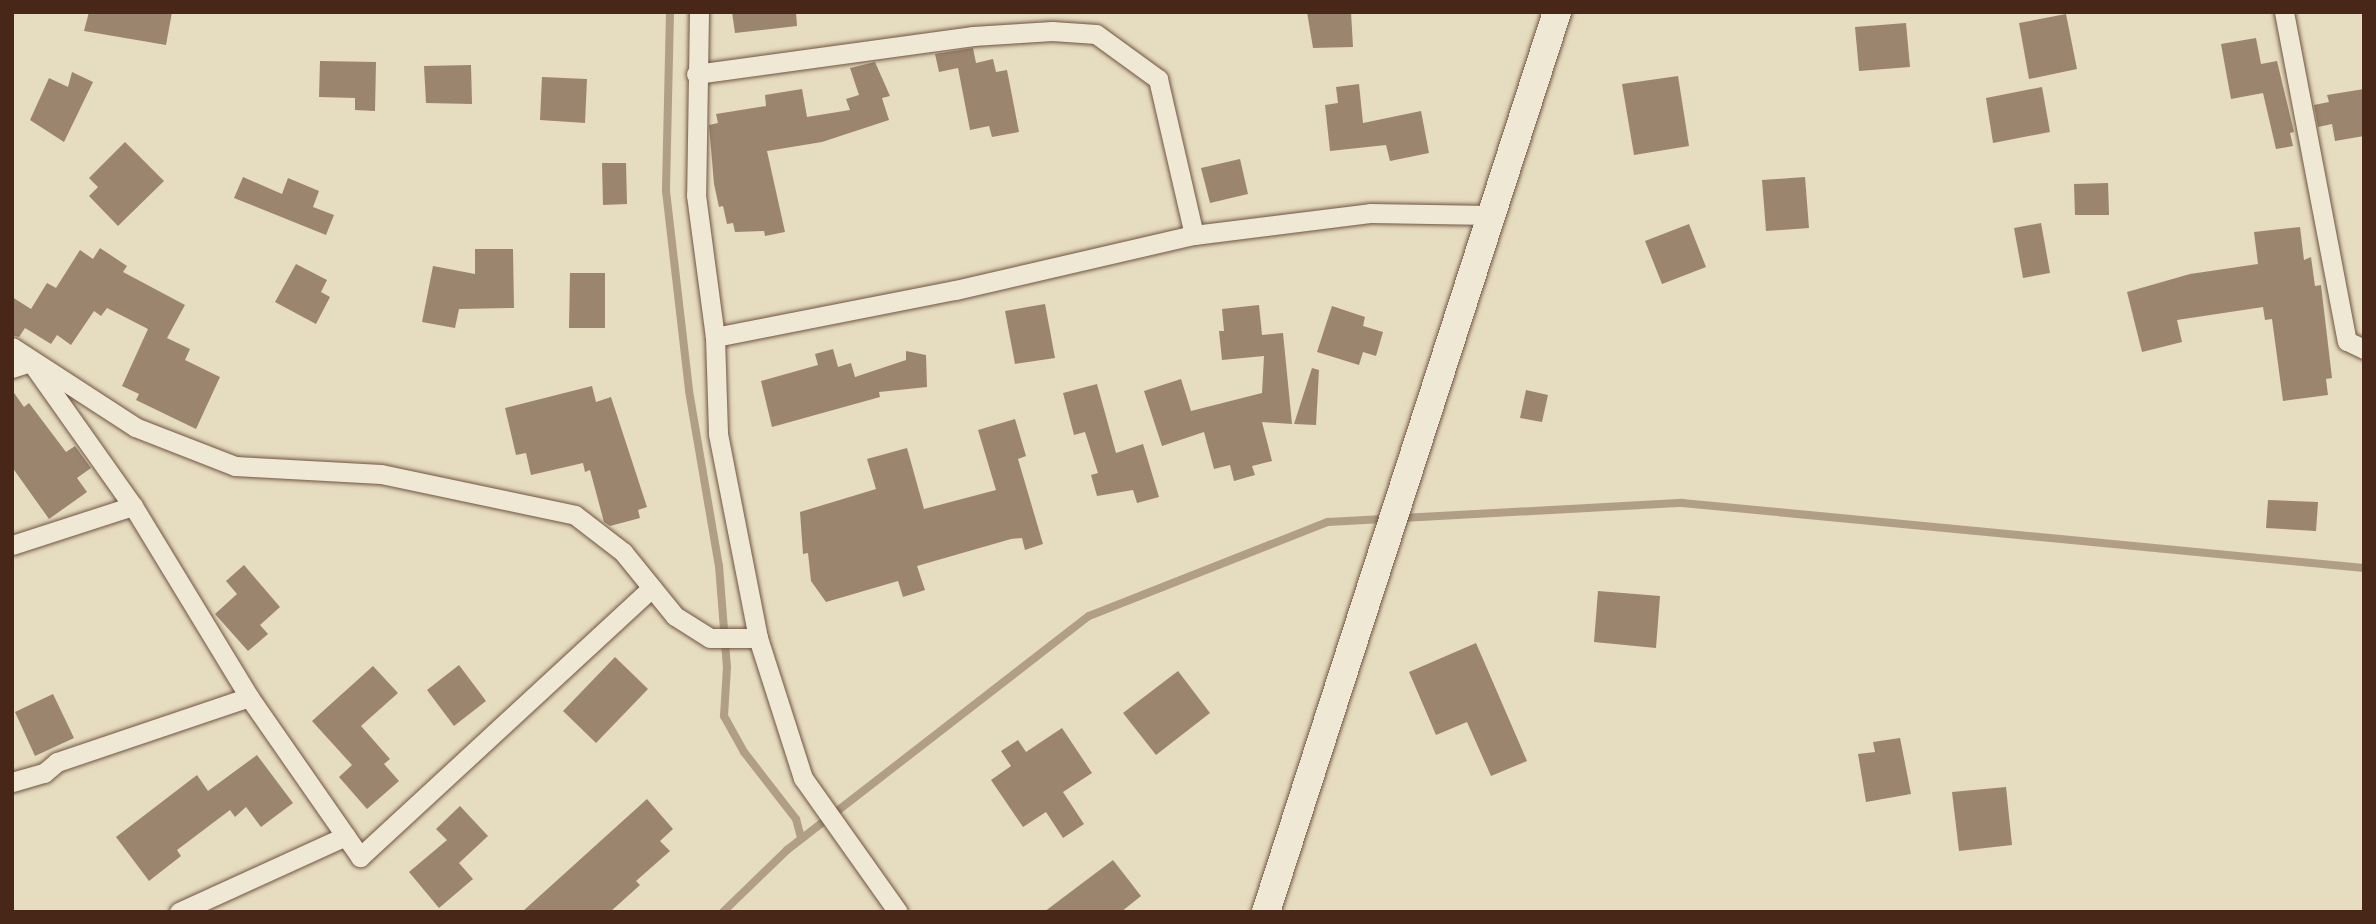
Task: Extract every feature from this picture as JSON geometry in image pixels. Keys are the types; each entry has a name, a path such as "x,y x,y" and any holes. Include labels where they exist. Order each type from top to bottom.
{"main road":[{"path":"1266,912 1556,12"}],"street":[{"path":"699,12 696,195 715,337 718,434 749,638 803,778 898,912"},
{"path":"2284,12 2347,341 2364,349"},
{"path":"696,74 973,36 1052,31 1096,34 1158,79 1194,235"},
{"path":"715,337 955,290 1194,235 1370,213 1491,215"},
{"path":"12,347 21,365 133,506 249,696 360,857 652,588"},
{"path":"21,365 135,427 235,466 381,474 575,515 623,552 675,616 710,638 749,638"},
{"path":"12,545 133,506"},
{"path":"12,782 44,773 57,762 249,696"},
{"path":"179,912 346,836"}],"building":[{"path":"89,12 172,12 166,45 84,31"},
{"path":"732,12 796,12 797,26 735,33"},
{"path":"1307,12 1351,12 1353,47 1313,48"},
{"path":"2066,14 2077,69 2029,79 2019,23"},
{"path":"1906,23 1910,67 1859,71 1855,27"},
{"path":"2256,38 2261,64 2277,61 2294,132 2290,133 2293,146 2276,149 2263,93 2231,99 2221,44"},
{"path":"973,48 976,63 993,59 996,72 1007,70 1019,132 992,137 989,126 970,130 958,68 939,72 935,54"},
{"path":"320,61 376,62 375,111 355,110 355,98 319,97"},
{"path":"875,62 890,96 882,98 889,120 822,142 767,151 785,232 765,236 764,231 735,232 733,223 727,224 723,206 719,207 714,184 709,125 718,123 716,114 766,106 765,95 802,89 807,117 850,110 846,99 859,95 850,68"},
{"path":"471,65 472,104 426,103 424,66"},
{"path":"72,72 93,82 64,142 30,120 49,78 68,87"},
{"path":"1678,76 1689,146 1634,155 1622,84"},
{"path":"542,77 587,79 585,123 540,120"},
{"path":"1359,84 1363,123 1421,111 1429,153 1390,161 1386,145 1330,151 1325,105 1338,103 1336,87"},
{"path":"2042,87 2050,132 1993,143 1986,98"},
{"path":"2364,89 2364,136 2335,141 2332,124 2318,127 2314,105 2329,102 2327,95"},
{"path":"125,142 164,181 118,226 89,196 98,187 89,178"},
{"path":"1240,159 1248,194 1210,203 1201,168"},
{"path":"602,163 626,163 627,204 603,205"},
{"path":"243,177 282,194 288,178 319,191 313,207 334,215 326,235 234,198"},
{"path":"1805,177 1809,228 1766,231 1762,180"},
{"path":"2108,183 2109,215 2075,215 2074,184"},
{"path":"2041,223 2050,273 2023,278 2014,228"},
{"path":"1689,224 1706,267 1662,284 1645,241"},
{"path":"2300,227 2304,260 2311,257 2315,286 2321,285 2332,378 2326,379 2328,395 2283,401 2272,319 2265,320 2263,307 2177,320 2182,342 2142,352 2127,292 2190,274 2258,264 2254,232"},
{"path":"100,248 127,266 123,272 185,305 167,338 190,349 185,360 220,377 196,429 136,400 139,394 122,386 148,329 107,308 101,316 94,311 71,345 57,335 51,344 25,328 19,337 12,335 12,297 31,309 47,283 56,288 80,250 93,259"},
{"path":"475,249 513,249 514,308 459,309 455,328 422,322 433,266 475,274"},
{"path":"296,264 327,280 321,292 330,297 316,324 275,302"},
{"path":"570,273 605,273 605,328 569,328"},
{"path":"1045,304 1055,358 1015,364 1005,311"},
{"path":"1259,305 1262,335 1283,333 1292,424 1262,422 1272,461 1252,466 1255,475 1234,481 1230,465 1214,469 1204,432 1162,446 1144,391 1181,379 1191,411 1262,393 1264,356 1222,360 1219,331 1224,331 1222,309"},
{"path":"1332,306 1365,317 1363,326 1383,332 1376,356 1363,352 1359,365 1317,352"},
{"path":"833,349 838,367 851,363 855,377 906,360 906,351 926,355 927,387 879,392 880,397 772,427 761,381 818,365 815,354"},
{"path":"1312,368 1319,370 1316,425 1294,424"},
{"path":"1097,384 1116,453 1143,444 1159,497 1137,503 1133,490 1097,496 1091,475 1098,473 1085,432 1074,435 1063,393"},
{"path":"592,386 596,402 611,397 647,507 638,510 640,518 610,526 604,522 590,470 585,472 583,463 531,475 526,453 516,455 505,408"},
{"path":"12,390 24,407 29,403 66,452 75,446 91,468 77,478 87,492 49,519 12,467"},
{"path":"1526,390 1548,395 1542,422 1520,418"},
{"path":"1015,419 1026,456 1018,459 1043,544 1025,550 1022,538 1011,539 917,566 925,590 903,597 898,581 826,602 811,581 808,553 803,554 800,512 876,489 867,459 907,448 924,509 996,490 978,430"},
{"path":"2268,500 2318,502 2316,531 2266,528"},
{"path":"244,565 280,607 260,625 268,634 248,651 215,614 237,594 226,581"},
{"path":"1598,591 1660,596 1656,648 1594,642"},
{"path":"1476,643 1527,761 1491,776 1467,722 1436,735 1409,672"},
{"path":"615,657 648,689 596,743 563,711"},
{"path":"459,665 486,701 454,726 427,690"},
{"path":"373,666 398,693 361,726 390,759 384,764 399,781 367,809 339,777 352,765 312,721"},
{"path":"1178,671 1210,713 1156,755 1123,713"},
{"path":"53,694 74,738 35,756 15,712"},
{"path":"1062,728 1092,773 1063,792 1084,824 1063,838 1046,812 1023,827 991,780 1011,766 1001,751 1018,740 1026,752"},
{"path":"1900,738 1911,794 1866,802 1858,754 1875,752 1873,742"},
{"path":"257,755 293,803 261,827 246,807 235,817 230,810 177,850 181,856 149,881 116,837 197,775 208,791"},
{"path":"2006,787 2012,845 1959,851 1952,792"},
{"path":"647,799 673,829 660,841 670,851 636,881 640,885 610,912 522,912"},
{"path":"460,806 488,836 459,863 473,879 439,908 409,872 447,840 436,829"},
{"path":"1113,860 1141,896 1121,912 1044,912"}],"waterway":[{"path":"670,12 666,191 689,391 719,566 727,667 724,716 744,752 796,819 801,838"},
{"path":"723,912 787,850 1089,616 1328,522 1682,503 2364,568"}]}
